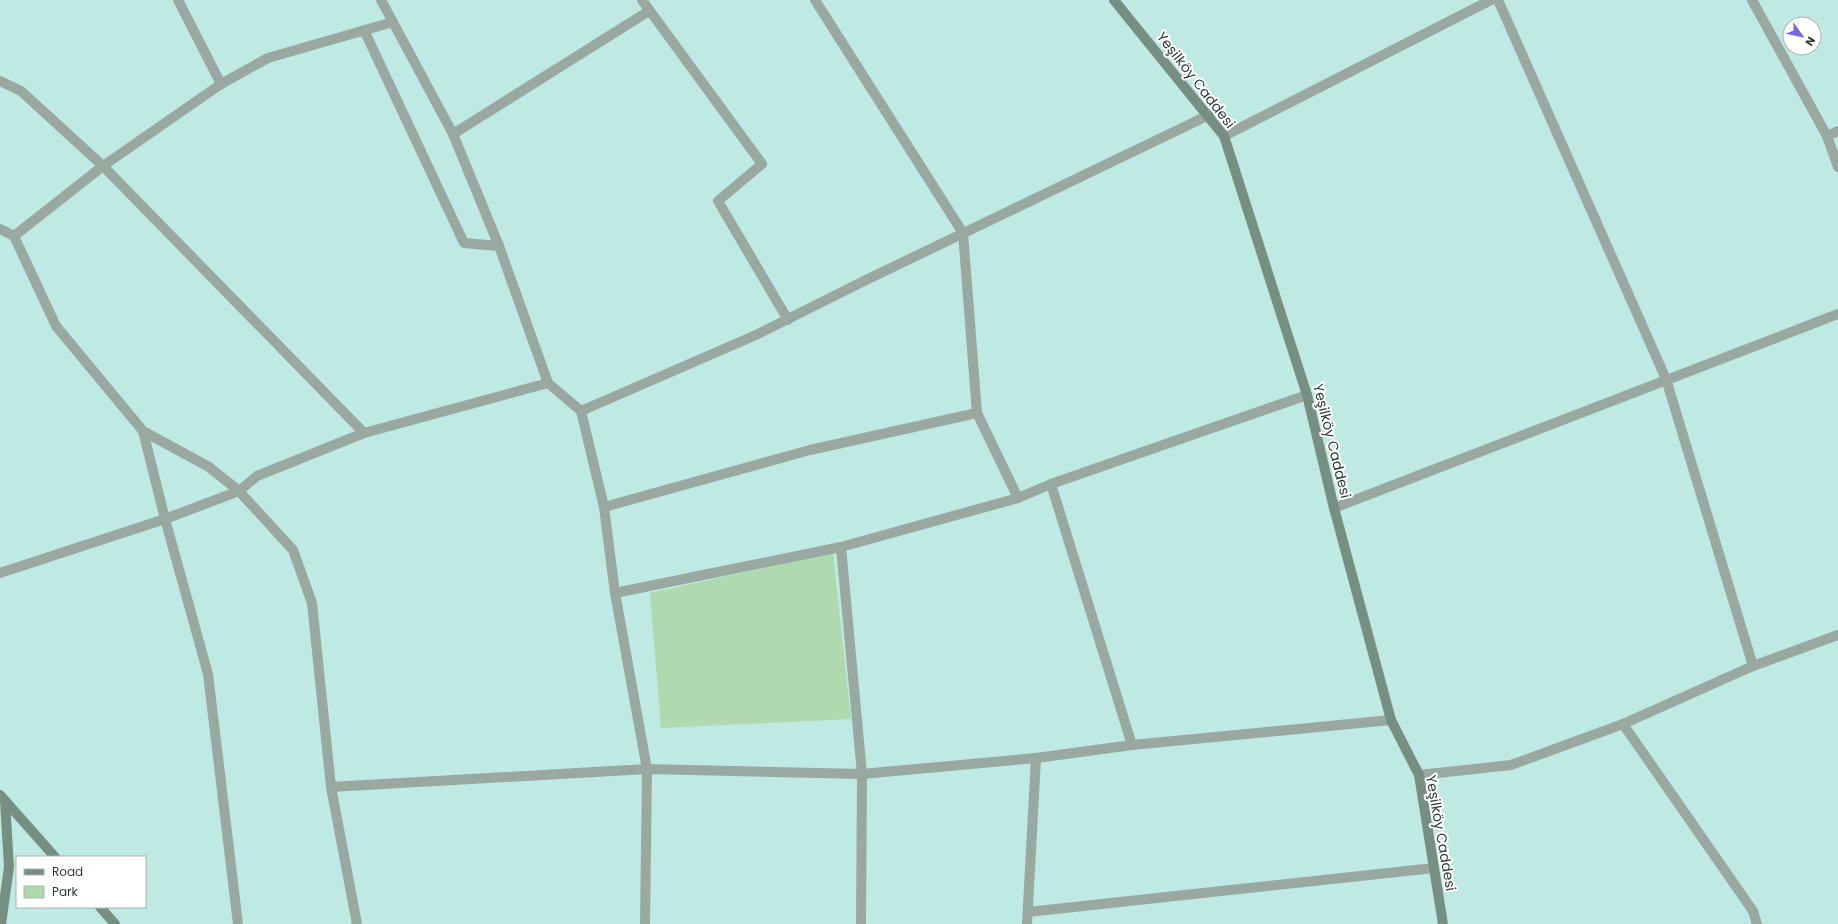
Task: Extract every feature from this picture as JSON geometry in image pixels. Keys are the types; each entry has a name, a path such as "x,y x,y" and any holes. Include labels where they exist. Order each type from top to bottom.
{"street":[{"path":"178,0 221,84"},
{"path":"381,0 453,134 499,246 548,383 581,411 604,507 616,593 647,770 645,924"},
{"path":"642,0 762,164 718,201 788,320"},
{"path":"815,0 963,233 977,413 1018,498"},
{"name":"Yeşilköy Caddesi","path":"1114,0 1209,115 1224,136 1307,395 1334,508 1391,720 1419,776 1443,924"},
{"path":"1224,136 1491,0"},
{"path":"1498,0 1666,379 1753,666"},
{"path":"1752,0 1827,136 1838,167"},
{"path":"453,134 649,11"},
{"path":"14,236 103,166 221,84 268,58 393,22"},
{"path":"364,30 464,243 499,246"},
{"path":"0,81 21,91 103,166 364,433"},
{"path":"581,411 788,320 963,233 1209,115"},
{"path":"1827,136 1838,131"},
{"path":"0,229 14,236 56,326 143,431 209,467 239,491 293,550 312,603 331,787 357,924"},
{"path":"1334,508 1838,314"},
{"path":"0,573 165,519 239,491 257,476 364,433 548,383"},
{"path":"616,593 841,547 1018,498 1051,484 1307,395"},
{"path":"604,507 810,450 977,413"},
{"path":"143,431 165,519 208,674 238,924"},
{"path":"1051,484 1132,745"},
{"path":"841,547 862,774 861,924"},
{"path":"1419,776 1511,765 1623,724 1753,666 1838,635"},
{"path":"331,787 647,770 862,774 1036,758 1132,745 1391,720"},
{"path":"1623,724 1753,911 1757,924"},
{"path":"1027,924 1036,758"},
{"path":"2,798 54,856"},
{"path":"1,924 5,867 2,798"},
{"path":"1028,912 1434,868"},
{"path":"101,908 115,924"}],"green space":[{"path":"833,553 851,719 661,728 650,593"}]}
